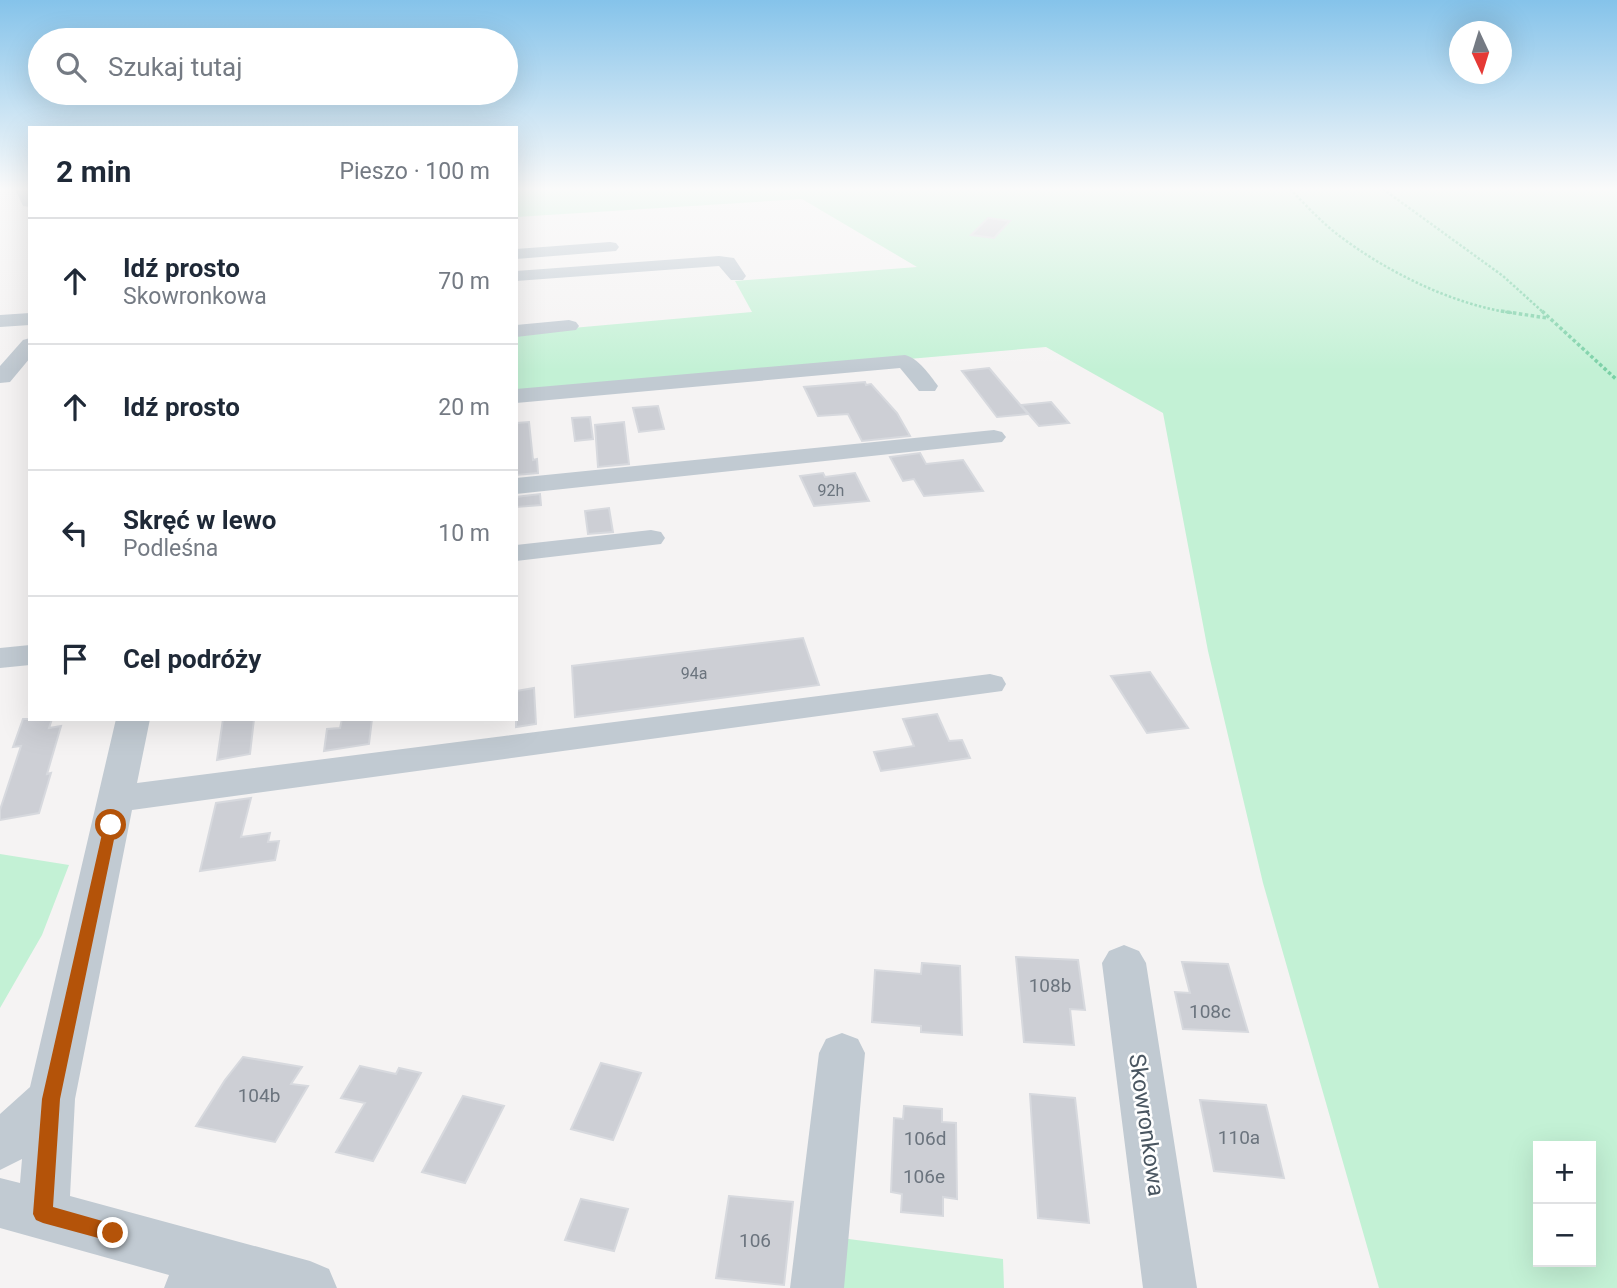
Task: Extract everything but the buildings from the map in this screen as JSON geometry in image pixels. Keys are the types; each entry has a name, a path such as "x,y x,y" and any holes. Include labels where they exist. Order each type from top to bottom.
{"street":[{"path":"518,254 582,249"},
{"path":"518,276 719,261 728,262 737,276"},
{"path":"0,321 28,319"},
{"path":"518,331 569,326"},
{"path":"2,377 28,346"},
{"path":"518,396 905,360 927,386"},
{"path":"518,486 994,437"},
{"path":"518,553 652,538"},
{"path":"0,658 28,655"},
{"path":"117,799 414,757 990,684"},
{"path":"134,721 51,1099 21,1208 199,1273 310,1288"},
{"name":"Skowronkowa","path":"1124,963 1171,1288"},
{"path":"817,1288 842,1053"},
{"path":"0,1146 51,1099"}],"path":[{"path":"1360,249 1420,286 1498,311 1548,318"},
{"path":"1466,249 1503,276 1617,380"}],"green space":[{"path":"887,249 1617,249 1617,1288 1379,1288 1263,883 1208,651 1163,413 1046,347 518,393 518,333 752,312 735,281 917,267"},
{"path":"0,854 69,865 42,935 0,1008"},
{"path":"841,1238 1003,1259 1004,1288 838,1288"}],"route":[{"path":"111,825 51,1099 43,1214 113,1233"}]}
